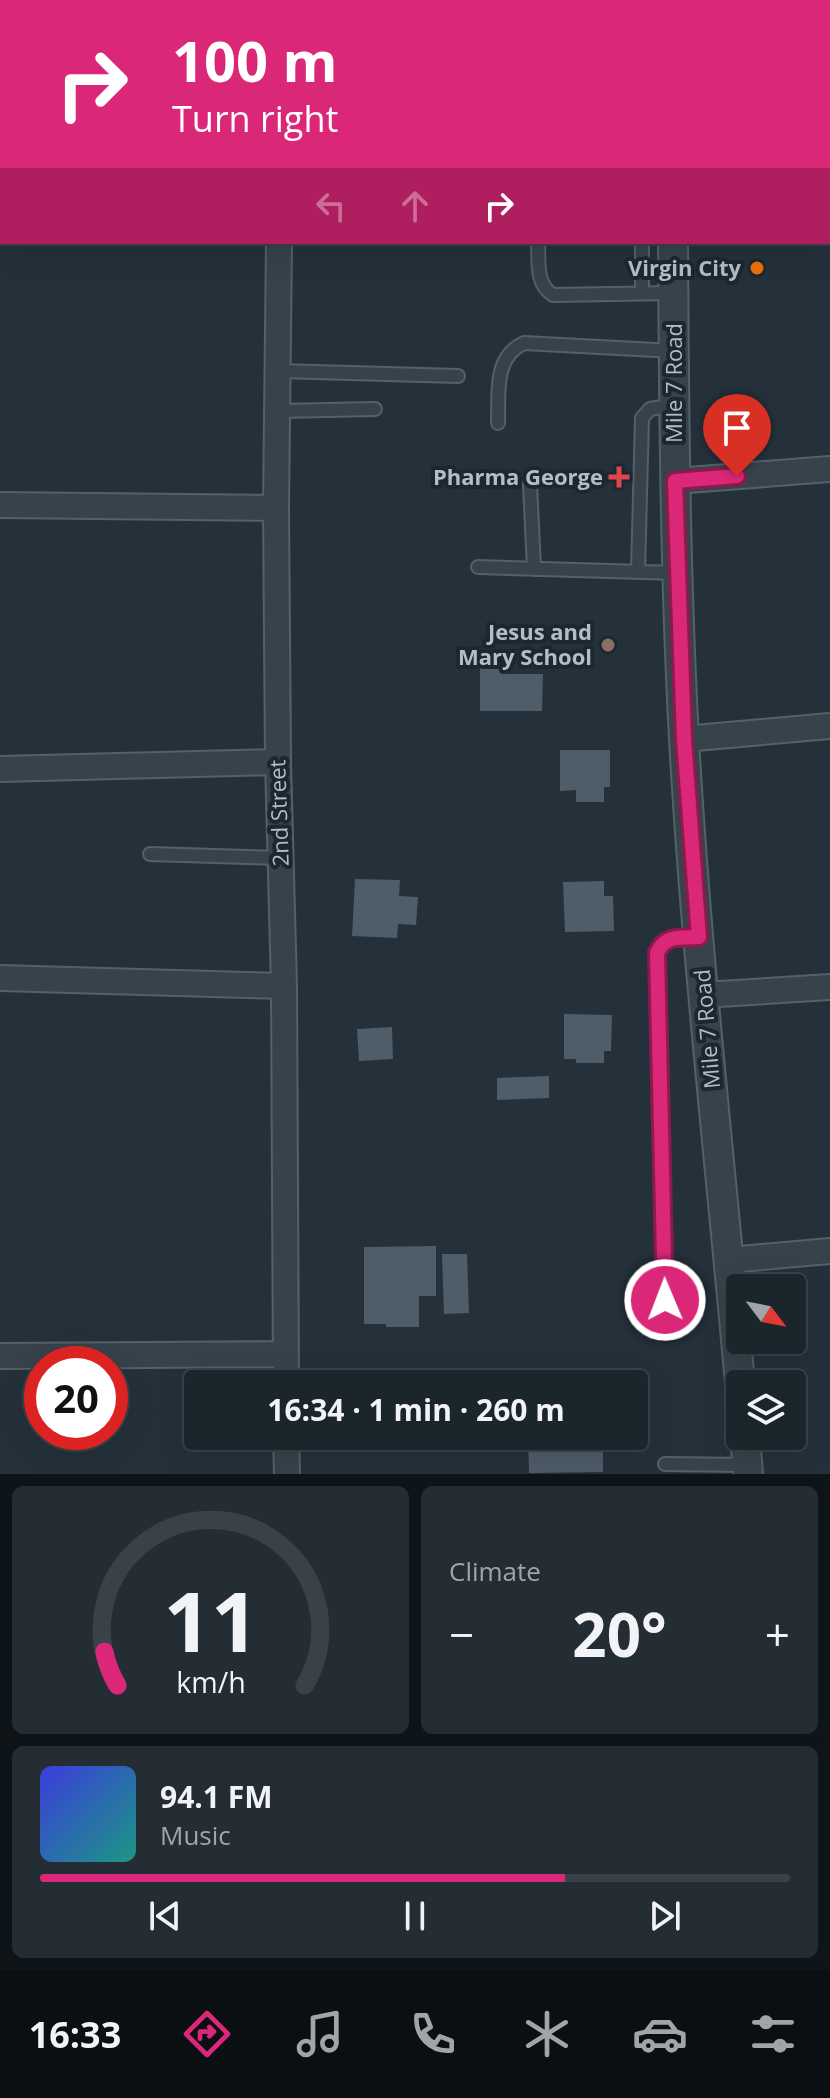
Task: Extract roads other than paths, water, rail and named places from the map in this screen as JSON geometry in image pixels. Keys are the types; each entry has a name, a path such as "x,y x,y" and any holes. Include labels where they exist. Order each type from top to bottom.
{"street":[{"name":"2nd Street","path":"279,244 276,508 284,986 286,1370"},
{"name":"Mile 7 Road","path":"673,244 675,481 684,739 703,995 739,1370"},
{"path":"675,481 830,469"},
{"path":"0,505 276,508"},
{"path":"684,739 830,726"},
{"path":"0,769 278,762"},
{"path":"0,978 284,986"},
{"path":"703,995 830,987"},
{"path":"729,1260 830,1251"},
{"path":"0,1356 285,1354"},
{"path":"286,1450 287,1474"},
{"path":"746,1450 747,1470"}],"lane":[{"path":"538,244 540,281 553,295 673,293"},
{"path":"642,244 642,293"},
{"path":"498,423 500,370 515,347 524,343 674,351"},
{"path":"278,371 458,376"},
{"path":"638,572 642,418 650,409 674,405"},
{"path":"278,411 375,409"},
{"path":"530,484 534,569"},
{"path":"478,567 678,573"},
{"path":"150,854 281,858"},
{"path":"665,1300 657,953 668,938 699,937"},
{"path":"665,1464 747,1470"}],"place":[{"name":"Virgin City","path":"757,268"},
{"name":"Pharma George","path":"619,477"},
{"name":"Jesus and Mary School","path":"608,645"}]}
